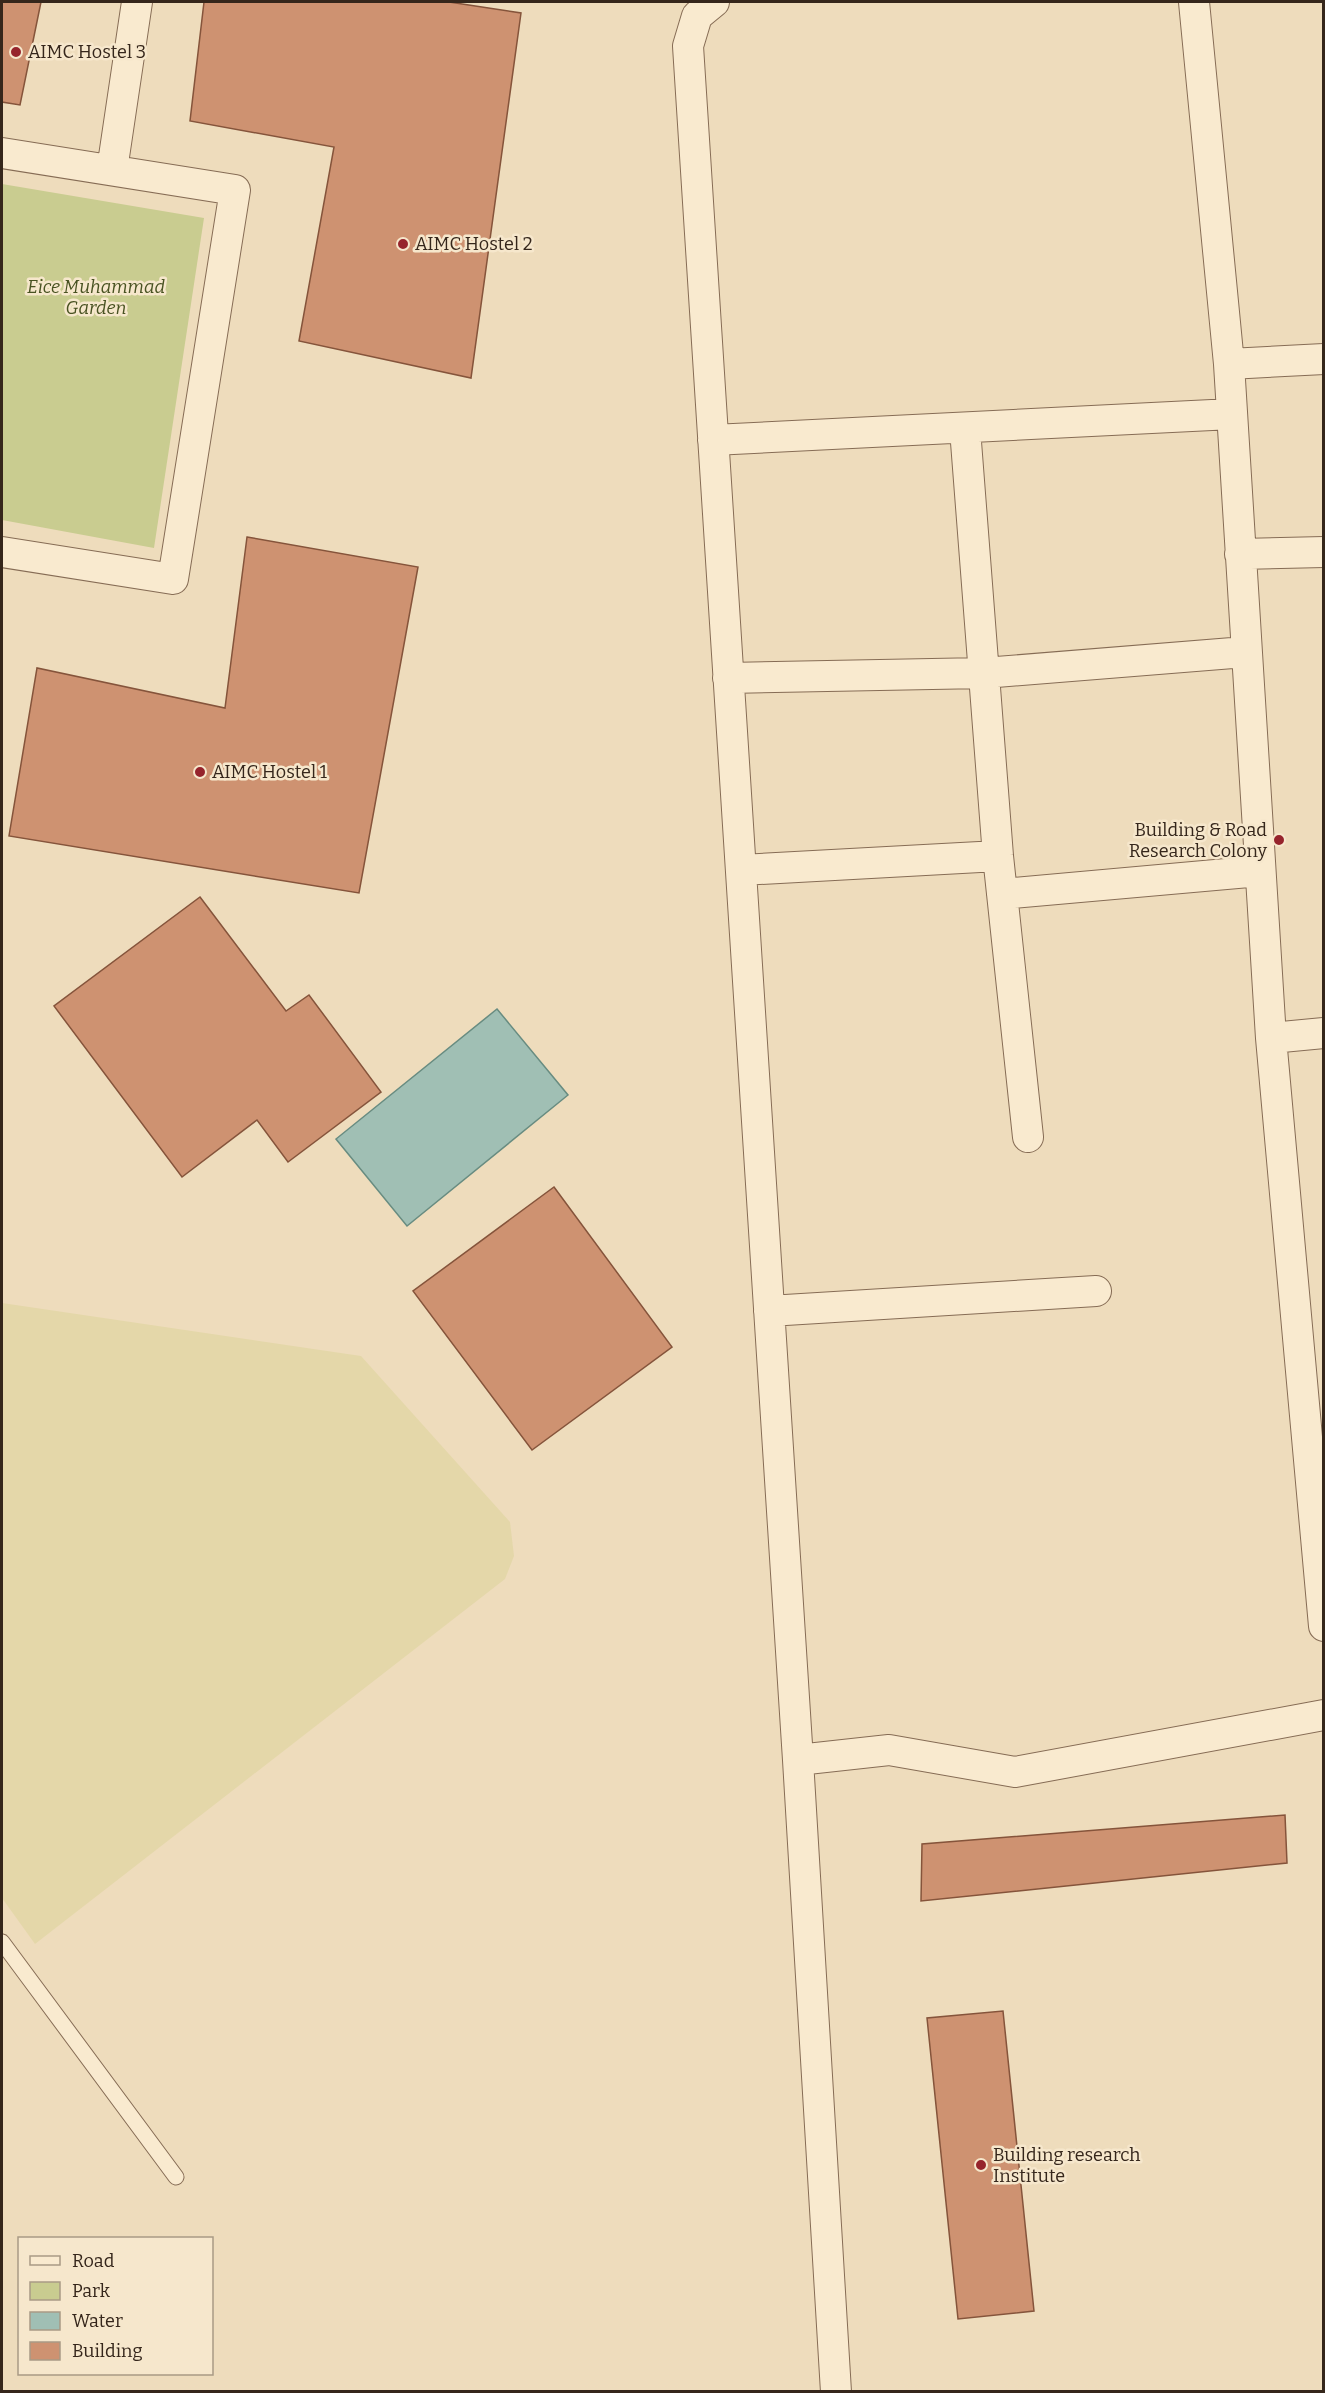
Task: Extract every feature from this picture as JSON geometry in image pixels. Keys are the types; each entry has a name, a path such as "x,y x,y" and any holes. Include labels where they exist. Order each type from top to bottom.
{"street":[{"path":"112,170 137,2"},
{"path":"714,2 698,16 688,46 798,1760 836,2391"},
{"path":"1194,2 1229,364 1245,652 1271,1038 1323,1626"},
{"path":"2,153 235,190 173,579 2,552"},
{"path":"1229,364 1323,359"},
{"path":"713,440 1232,414"},
{"path":"965,429 998,856 1028,1137"},
{"path":"1240,554 1323,552"},
{"path":"728,678 984,673 1245,652"},
{"path":"741,870 998,856"},
{"path":"1002,894 1260,871"},
{"path":"1271,1038 1323,1033"},
{"path":"769,1311 1096,1291"},
{"path":"798,1760 889,1750 1015,1772 1323,1715"}],"lane":[{"path":"2,1942 176,2177"}],"shaded area":[{"path":"2,1303 361,1356 510,1522 514,1556 505,1579 35,1944 2,1898"}],"green space":[{"name":"Eice Muhammad Garden","path":"2,184 204,218 154,548 2,520"}],"water":[{"path":"497,1009 568,1095 407,1226 336,1139"}],"building":[{"name":"AIMC Hostel 3","path":"2,2 41,2 20,105 2,102"},
{"name":"AIMC Hostel 2","path":"204,2 449,2 521,13 471,378 299,341 334,147 190,121"},
{"name":"AIMC Hostel 1","path":"247,537 418,567 359,893 9,836 37,668 225,708"},
{"path":"200,897 286,1011 309,995 381,1092 288,1162 257,1120 182,1177 54,1006"},
{"path":"554,1187 672,1347 532,1450 413,1291"},
{"path":"1285,1815 1287,1863 921,1901 922,1844"},
{"name":"Building research Institute","path":"1003,2011 1034,2311 958,2319 927,2018"}],"place":[{"name":"AIMC Hostel 3","path":"16,52"},
{"name":"AIMC Hostel 2","path":"403,244"},
{"name":"AIMC Hostel 1","path":"200,772"},
{"name":"Building & Road Research Colony","path":"1279,840"},
{"name":"Building research Institute","path":"981,2165"}]}
